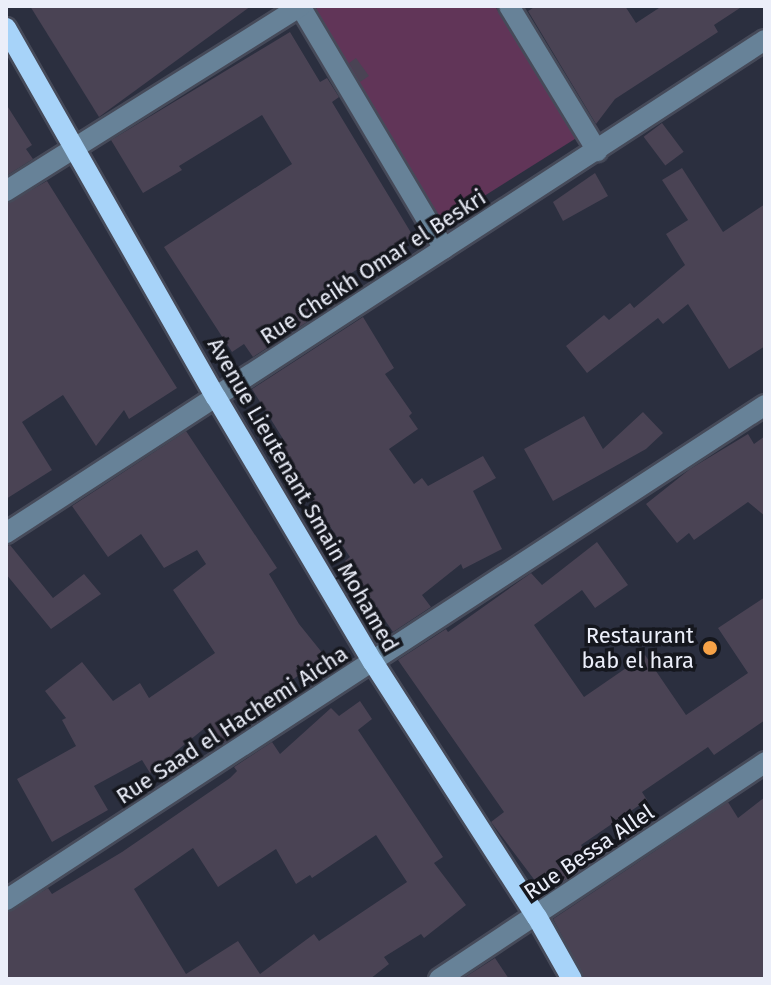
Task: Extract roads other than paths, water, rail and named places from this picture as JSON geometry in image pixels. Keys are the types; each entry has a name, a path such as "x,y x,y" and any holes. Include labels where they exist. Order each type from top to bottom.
{"main road":[{"name":"Avenue Lieutenant Smain Mohamed","path":"6,28 216,397 373,662 537,917 572,979"}],"street":[{"path":"6,191 300,6 444,249"},
{"path":"509,6 597,151"},
{"name":"Rue Cheikh Omar el Beskri","path":"6,533 765,40"},
{"name":"Rue Saad el Hachemi Aicha","path":"6,900 765,405"},
{"name":"Rue Bessa Allel","path":"439,979 537,917 765,762"}],"place":[{"name":"Restaurant bab el hara","path":"710,648"}]}
